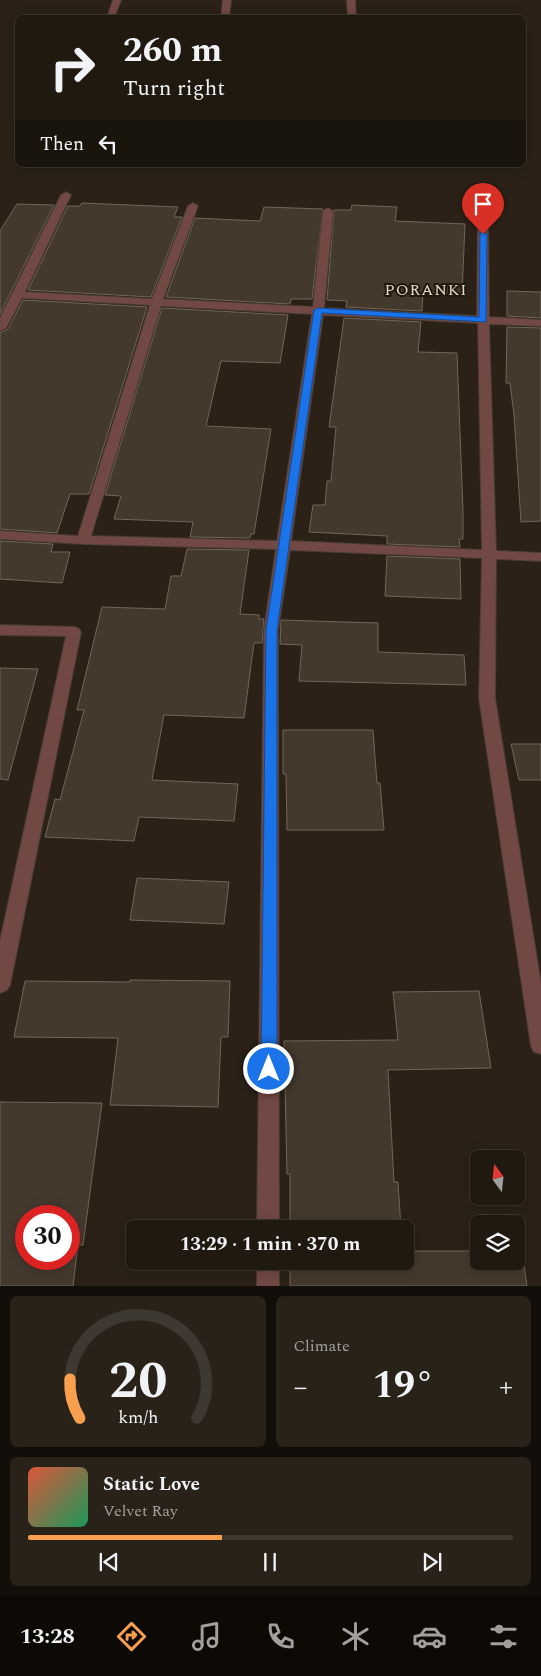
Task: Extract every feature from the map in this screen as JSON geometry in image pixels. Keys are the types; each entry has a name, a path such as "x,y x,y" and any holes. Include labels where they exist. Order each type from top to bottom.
{"street":[{"path":"111,15 117,0"},
{"path":"225,15 227,0"},
{"path":"351,0 352,15"},
{"path":"0,328 18,296 66,195"},
{"path":"83,540 156,302 193,206"},
{"path":"268,1220 271,630 318,310 328,211"},
{"path":"483,217 483,320 489,555 487,698 541,1046"},
{"path":"18,296 541,322"},
{"path":"0,535 83,540 282,545 541,557"},
{"path":"0,630 74,632 0,985"},
{"path":"268,1270 268,1286"}],"building":[{"path":"82,203 178,207 174,217 182,217 151,297 28,290 68,206 80,206"},
{"path":"17,204 54,205 0,314 0,231"},
{"path":"352,205 397,207 395,221 465,224 462,294 423,292 422,311 346,307 347,301 327,300 334,210 351,210"},
{"path":"264,207 323,209 312,299 291,299 290,304 166,297 195,218 260,221"},
{"path":"507,291 541,292 541,318 507,316"},
{"path":"23,300 147,307 89,494 70,494 57,533 0,529 0,333 8,329"},
{"path":"162,308 288,315 280,363 221,361 206,426 271,429 254,534 251,534 250,538 190,537 193,522 114,519 121,496 105,495"},
{"path":"344,318 421,322 418,352 457,353 463,511 463,539 459,539 460,547 387,544 387,536 309,532 313,505 325,505 327,481 331,481 336,427 329,427"},
{"path":"507,327 541,328 541,521 521,522 514,415 510,383 506,383"},
{"path":"0,541 53,544 51,552 70,552 62,583 0,579"},
{"path":"187,549 249,550 240,614 259,615 259,619 264,619 262,643 254,643 244,718 164,715 152,780 238,784 234,821 139,817 134,841 45,837 55,799 60,800 84,710 77,710 102,607 165,609 171,576 181,576"},
{"path":"387,556 460,559 461,599 385,596"},
{"path":"281,620 378,623 378,652 464,655 466,685 299,681 302,645 280,644"},
{"path":"0,668 38,669 8,780 0,779"},
{"path":"283,730 373,730 377,783 380,783 384,830 287,830 286,774 283,774"},
{"path":"511,744 541,744 541,780 519,780"},
{"path":"137,878 229,882 224,924 130,920"},
{"path":"130,980 230,981 228,1037 221,1037 218,1107 110,1105 118,1038 14,1037 25,981 130,982"},
{"path":"479,991 491,1068 388,1070 394,1182 398,1182 400,1220 290,1220 290,1174 287,1174 284,1041 398,1040 393,992"},
{"path":"0,1102 102,1103 83,1245 80,1245 80,1205 15,1205 15,1270 75,1270 73,1286 0,1286"},
{"path":"414,1251 470,1251 470,1270 525,1270 527,1286 290,1286 290,1270 414,1270"}],"district":[{"name":"PORANKI","path":"426,289"}],"route":[{"path":"269,1069 271,630 318,310 483,320 483,234"}]}
